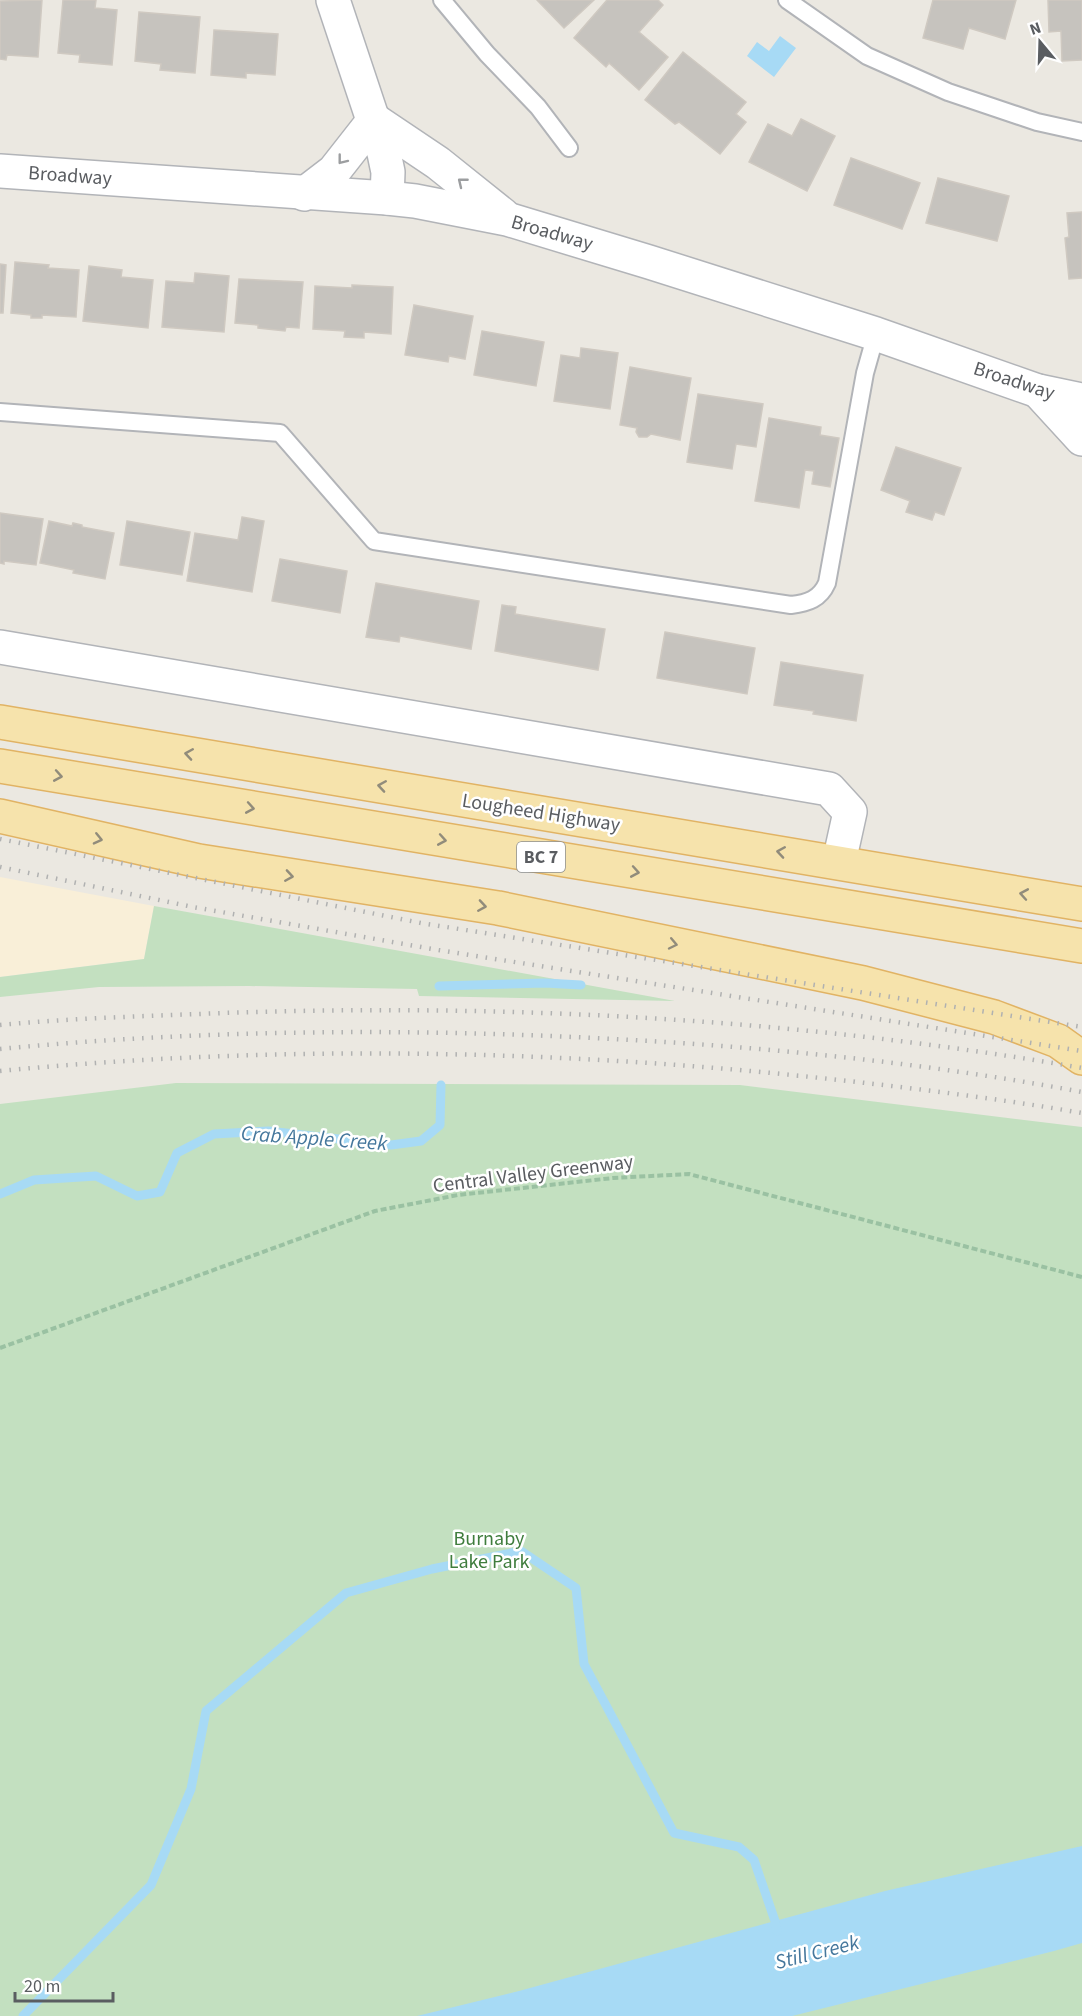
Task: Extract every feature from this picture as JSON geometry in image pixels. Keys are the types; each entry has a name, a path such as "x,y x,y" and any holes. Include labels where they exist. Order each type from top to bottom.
{"main road":[{"name":"Lougheed Highway","path":"0,722 1082,904"},
{"name":"BC 7","path":"0,766 1082,946"},
{"path":"0,816 199,861 498,909 863,983 994,1017 1070,1050"}],"street":[{"path":"333,0 374,120 388,172 387,198"},
{"path":"304,194 334,171 374,120"},
{"path":"374,120 438,164 507,219"},
{"name":"Broadway","path":"0,171 387,198 415,201 507,219 649,261 876,334 1038,391 1082,400"},
{"path":"1038,391 1082,439"},
{"path":"0,646 829,789 850,812 839,862"}],"lane":[{"path":"442,0 487,54 538,107 568,148"},
{"path":"787,0 867,56 948,92 1037,122 1082,132"},
{"path":"0,412 280,433 374,541 791,605 809,602 816,598 823,592 827,583 865,374 876,334"}],"path":[{"name":"Central Valley Greenway","path":"0,1348 375,1211 458,1195 613,1178 689,1174 1082,1277"}],"shaded area":[{"path":"0,877 154,906 144,959 0,977"}],"green space":[{"path":"154,906 675,1001 419,996 417,989 249,986 99,987 0,997 0,977 144,959"},
{"name":"Burnaby Lake Park","path":"176,1083 740,1085 1082,1127 1082,2016 0,2016 0,1104"}],"water":[{"path":"780,36 796,48 774,77 747,56 757,42 769,51"},
{"name":"Still Creek","path":"1082,1846 1082,1943 1054,1951 792,2016 417,2016 519,1991 885,1891"}],"building":[{"path":"42,0 38,57 7,55 6,60 0,59 0,1"},
{"path":"63,0 96,0 95,8 117,10 112,65 79,62 80,55 58,53"},
{"path":"537,0 594,0 564,28"},
{"path":"607,0 658,0 663,5 639,32 668,57 639,90 609,63 606,67 574,38"},
{"path":"933,0 1016,0 1005,39 969,28 963,49 923,38"},
{"path":"1048,0 1082,0 1082,60 1062,61 1061,31 1049,32"},
{"path":"139,12 200,17 195,73 160,70 161,64 135,61"},
{"path":"214,30 278,34 275,75 246,73 246,78 211,75"},
{"path":"683,52 746,102 736,114 746,122 720,154 679,122 675,124 645,100"},
{"path":"801,119 835,136 807,191 749,162 768,124 792,136"},
{"path":"851,158 920,183 902,229 834,205"},
{"path":"938,178 1009,196 997,241 926,223"},
{"path":"1082,212 1082,278 1069,279 1065,238 1069,237 1067,213"},
{"path":"15,262 49,265 48,268 79,270 76,317 42,315 42,318 31,318 31,315 11,313"},
{"path":"0,264 6,265 3,313 0,313"},
{"path":"89,266 122,270 121,277 153,280 148,328 83,321"},
{"path":"195,273 229,276 224,332 162,327 166,281 194,283"},
{"path":"239,279 303,282 299,328 286,327 285,331 235,323"},
{"path":"352,285 393,287 391,334 364,332 364,338 344,337 345,331 313,329 315,286 352,288"},
{"path":"414,305 473,316 465,359 449,356 448,362 405,355"},
{"path":"482,331 544,342 536,386 474,375"},
{"path":"581,348 618,353 610,409 554,401 561,355 580,358"},
{"path":"630,367 691,378 680,440 651,434 647,437 639,437 636,432 637,428 620,425"},
{"path":"698,394 763,404 756,447 736,444 732,469 687,462"},
{"path":"769,418 821,427 820,435 839,438 830,487 812,484 814,471 805,470 799,508 755,501"},
{"path":"896,447 961,468 944,515 935,512 932,520 906,512 910,501 881,490"},
{"path":"0,513 43,519 36,565 4,561 4,564 0,563"},
{"path":"242,517 264,521 252,592 187,581 195,533 238,540"},
{"path":"49,521 72,526 73,523 114,533 105,579 73,573 74,570 40,563"},
{"path":"127,521 190,532 182,575 120,565"},
{"path":"280,559 347,571 340,613 272,601"},
{"path":"376,583 479,601 471,649 400,636 399,642 366,637"},
{"path":"502,605 516,607 515,614 605,629 598,670 495,651"},
{"path":"665,632 755,648 747,694 657,678"},
{"path":"781,662 863,675 856,721 774,705"}],"waterway":[{"name":"Crab Apple Creek","path":"439,986 545,983 581,985"},
{"name":"Crab Apple Creek","path":"0,1194 34,1180 96,1176 137,1196 160,1192 177,1153 214,1134 268,1131 391,1145 421,1141 440,1125 441,1085"},
{"path":"23,2016 151,1885 191,1789 206,1711 346,1593 432,1569 521,1551 576,1588 584,1664 674,1833 739,1847 754,1860 777,1931"}],"railway":[{"path":"0,839 421,923 1082,1027"},
{"path":"0,867 193,907 438,950 1082,1051"},
{"path":"0,1025 139,1016 331,1010 546,1013 762,1026 976,1051 1082,1068"},
{"path":"0,1049 148,1038 297,1033 520,1035 717,1046 839,1057 961,1072 1082,1092"},
{"path":"0,1071 105,1062 210,1057 315,1054 525,1056 735,1070 839,1080 1082,1113"}]}
